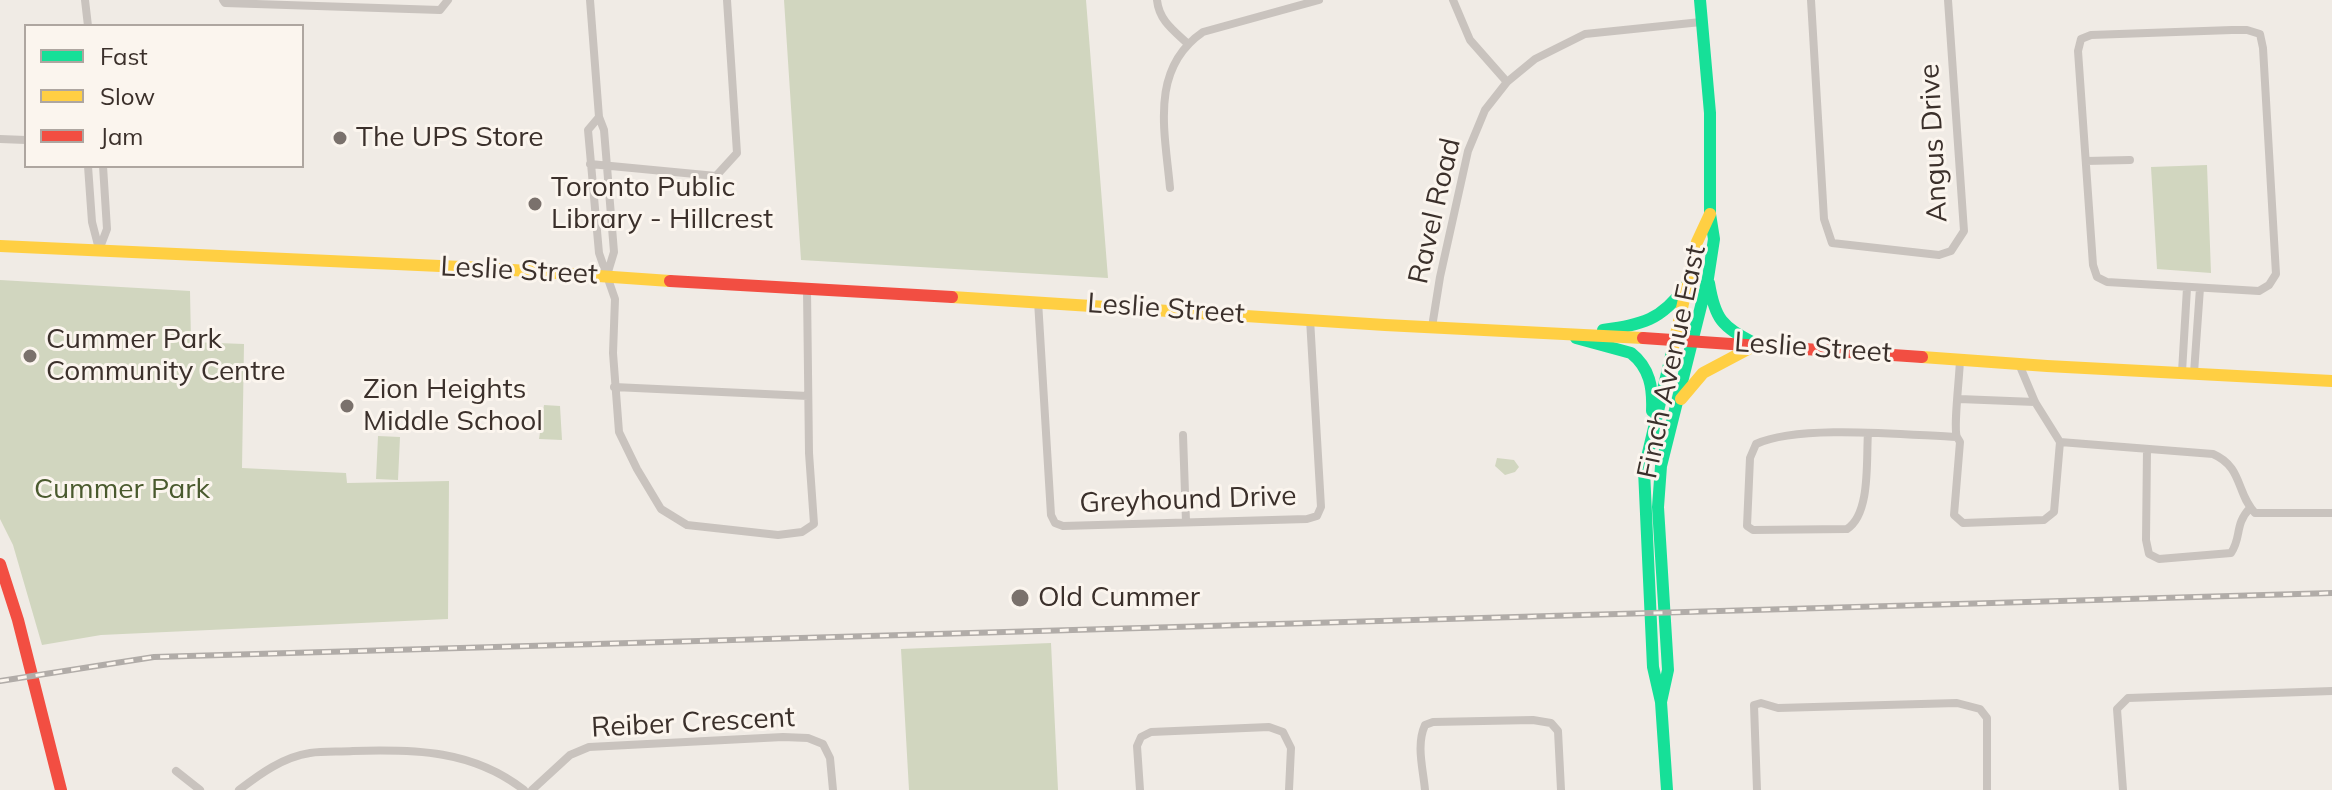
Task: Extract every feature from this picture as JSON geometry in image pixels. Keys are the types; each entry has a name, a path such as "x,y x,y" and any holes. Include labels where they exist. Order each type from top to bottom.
{"main road":[{"name":"Finch Avenue East","path":"1661,702 1668,670 1658,507 1661,466 1708,278 1714,239 1710,214 1710,113 1700,0"},
{"name":"Finch Avenue East","path":"1667,790 1661,702 1653,667 1644,492 1647,449 1697,242 1710,214"},
{"name":"Leslie Street","path":"0,246 606,275 807,290 1580,333 2019,364 2332,381"},
{"path":"1580,333 1640,324 1661,316 1691,277"},
{"path":"1708,278 1713,311 1721,324 1757,344"},
{"path":"1558,332 1631,353 1638,358 1650,381 1652,430"},
{"path":"1670,423 1684,392 1696,376 1757,344"},
{"path":"0,564 18,620 61,790"}],"street":[{"path":"85,0 88,24"},
{"path":"223,0 225,3 440,10 448,0"},
{"path":"590,0 614,252 606,275"},
{"path":"590,164 716,176 727,166 737,153 727,0"},
{"path":"1157,0 1158,10 1167,25 1187,43"},
{"path":"1170,188 1163,107 1169,73 1187,43 1203,32 1319,0"},
{"path":"1453,0 1470,40 1507,82"},
{"name":"Angus Drive","path":"1811,0 1824,219 1832,243 1939,255 1951,251 1964,231 1948,0"},
{"name":"Ravel Road","path":"1432,327 1468,151 1485,110 1507,82 1535,59 1585,34 1701,22"},
{"path":"2232,30 2260,34 2276,274 2269,285 2259,291 2107,282 2097,277 2093,265 2086,161 2078,51 2081,39 2091,35 2232,30"},
{"path":"599,117 588,130 590,164 599,253 615,299 614,387 619,432 661,509 687,525 778,535 802,532 814,524 807,290"},
{"path":"0,139 24,140"},
{"path":"2086,161 2130,160"},
{"path":"88,168 92,222 99,250"},
{"path":"99,250 107,229 103,168"},
{"path":"2187,288 2188,373"},
{"path":"2188,373 2200,288"},
{"name":"Greyhound Drive","path":"1038,301 1051,515 1055,523 1063,526 1307,519 1317,516 1321,507 1310,319"},
{"path":"1960,358 1954,431 1960,442 1954,515 1963,523 2044,520 2054,512 2060,442 2035,402 2019,364"},
{"path":"614,387 808,396"},
{"path":"1959,399 2035,402"},
{"path":"1868,433 1864,502 1854,525 1847,529 1753,530 1747,526 1750,458 1756,444 1781,435 1868,433 1957,437"},
{"path":"1183,435 1186,522"},
{"path":"2060,442 2213,454 2224,459 2240,480 2250,508 2255,513 2332,513"},
{"path":"2147,449 2146,540 2149,554 2159,559 2231,553 2236,546 2241,518 2250,508"},
{"path":"2123,790 2117,709 2128,698 2332,691"},
{"path":"1757,790 1754,705 1761,703 1778,708 1957,703 1980,709 1987,718 1987,790"},
{"path":"1425,790 1420,748 1420,735 1425,725 1433,722 1533,720 1551,723 1558,731 1561,790"},
{"path":"1140,790 1137,746 1141,737 1151,732 1269,727 1283,732 1291,748 1289,790"},
{"name":"Reiber Crescent","path":"532,790 570,755 589,747 783,737 808,738 823,744 830,758 833,790"},
{"path":"239,790 267,768 308,753 377,750 443,753 499,773 524,790"},
{"path":"176,771 200,790"}],"green space":[{"path":"784,0 1086,0 1108,278 801,260"},
{"path":"2207,165 2211,273 2157,269 2151,167"},
{"name":"Cummer Park","path":"0,280 190,291 191,342 244,344 242,468 346,473 347,483 449,481 448,619 101,635 42,645 13,545 0,519"},
{"path":"544,405 560,406 562,440 539,439"},
{"path":"378,436 400,437 398,480 376,479"},
{"path":"1497,458 1514,460 1519,467 1505,475 1495,466"},
{"path":"1051,643 1058,790 909,790 901,649"}],"railway":[{"path":"0,681 154,657 2332,593"}],"traffic: fast":[{"path":"1661,702 1668,670 1658,507 1661,466 1708,278 1714,239 1710,214 1710,113 1700,0"},
{"path":"1709,283 1717,314 1734,332 1754,343"},
{"path":"1603,330 1650,319 1668,307 1685,287"},
{"path":"1576,338 1631,353 1649,379 1652,411"},
{"path":"1667,790 1661,702 1653,667 1644,470 1672,352"}],"traffic: slow":[{"path":"1672,352 1697,242 1710,214"},
{"path":"0,246 484,268 670,281"},
{"path":"952,297 1643,338"},
{"path":"1681,399 1703,373 1754,346"},
{"path":"1922,357 2332,381"}],"traffic: jam":[{"path":"670,281 952,297"},
{"path":"1643,338 1922,357"},
{"path":"0,564 18,620 61,790"}],"place":[{"name":"The UPS Store","path":"340,138"},
{"name":"Toronto Public Library - Hillcrest","path":"535,204"},
{"name":"Cummer Park Community Centre","path":"30,356"},
{"name":"Zion Heights Middle School","path":"347,406"},
{"name":"Old Cummer","path":"1020,598"}]}
